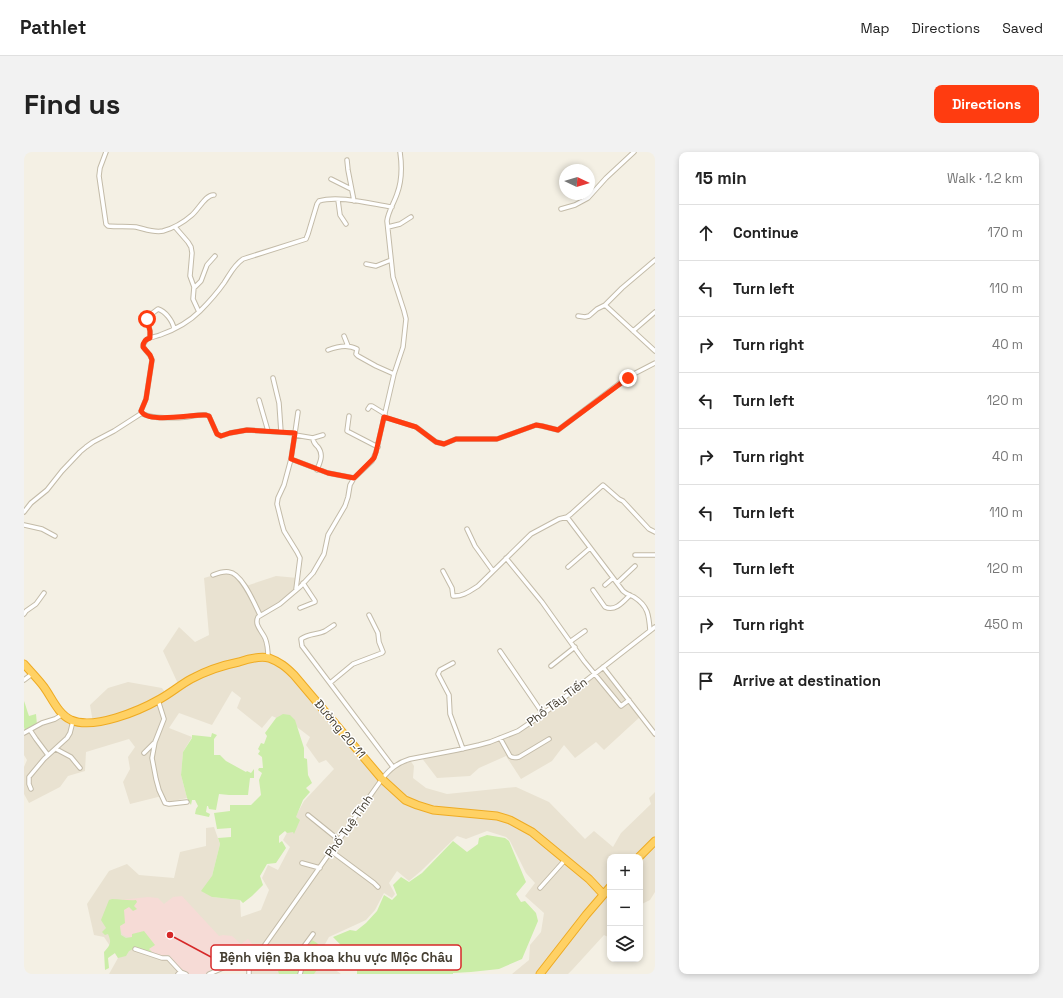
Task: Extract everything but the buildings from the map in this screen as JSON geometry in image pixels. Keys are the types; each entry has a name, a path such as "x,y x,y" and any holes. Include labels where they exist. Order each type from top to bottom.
{"highway":[{"path":"24,664 46,690 63,714 73,721 93,723 130,713 158,700 189,680 233,663 250,659 268,658"},
{"name":"Đường 20-11","path":"268,658 282,664 294,675 382,780 405,800 433,810 498,816 510,820 532,832 589,879 602,894"},
{"path":"642,854 655,841"},
{"path":"540,974 607,890"}],"street":[{"path":"106,152 100,168 99,176 107,226 134,227 156,232 163,231 175,226 192,215 209,196 214,195"},
{"path":"268,658 265,639 256,621 260,615 280,604 313,572 324,554 328,535 343,511 350,485 354,478 372,461 378,447 394,374 403,347 406,319 394,283 388,227 388,218 401,181 400,152"},
{"path":"561,209 575,205 588,198 606,178 634,152"},
{"path":"347,160 354,201"},
{"path":"331,180 351,189"},
{"path":"142,413 142,408 146,399 152,360 143,345 146,340 184,324 199,312 220,288 238,262 249,257 306,239 318,202 323,200 354,201 392,207"},
{"path":"338,200 340,215 346,224"},
{"path":"388,227 400,224 411,217"},
{"path":"175,226 191,247 192,253 190,276 194,288 193,298 199,312"},
{"path":"194,288 201,281 207,265 215,256"},
{"path":"366,264 376,266 391,260"},
{"path":"578,316 589,316 597,309 605,306 622,288 655,260"},
{"path":"605,306 655,351"},
{"path":"150,338 147,319 158,309 170,320 174,329"},
{"path":"633,331 655,312"},
{"path":"344,336 348,346"},
{"path":"328,350 348,346 352,347 357,349 356,354 358,356 394,374"},
{"path":"368,409 372,406 384,416 416,427 441,444 456,439 497,439 536,425 558,430 628,378 655,364"},
{"path":"273,378 279,403 281,432"},
{"path":"259,400 268,431"},
{"path":"296,589 300,558 298,552 284,531 277,504 291,459 298,412"},
{"path":"142,413 146,416 155,417 186,417 206,415 209,416 217,434 221,436 243,430 281,432 313,438 323,435"},
{"path":"24,512 31,503 47,490 80,452 93,442 114,431 142,413"},
{"path":"349,416 347,431 378,447"},
{"path":"313,438 314,444 319,449 321,454 321,459 317,470"},
{"path":"291,459 317,470 354,478"},
{"path":"443,571 452,588 453,596 459,596 471,591 531,534 559,519 567,517 603,485 623,501 649,528 655,532"},
{"path":"567,517 623,591 635,598 647,609 650,631"},
{"path":"24,525 42,529 55,536"},
{"path":"467,529 475,546 493,571"},
{"path":"568,567 590,548"},
{"path":"635,555 655,555"},
{"path":"506,558 542,602 595,674 621,706 628,700"},
{"path":"617,583 635,566"},
{"path":"213,575 233,572 248,590 260,615"},
{"path":"605,585 613,578"},
{"path":"300,608 314,603 315,601 303,583"},
{"path":"593,590 605,607 611,609 618,606 630,596"},
{"path":"24,614 36,604 44,593"},
{"path":"330,683 353,664 383,652 379,642 378,633 369,615"},
{"path":"334,625 325,631 304,637 301,639 302,646 393,767"},
{"name":"Phố Tây Tiến","path":"382,780 393,767 404,761 490,742 518,731 543,714 655,627"},
{"path":"571,641 585,631"},
{"path":"551,666 575,647"},
{"path":"500,650 543,714"},
{"path":"453,662 440,670 438,674 449,696 450,714 463,749"},
{"path":"603,667 655,734"},
{"path":"24,680 32,674"},
{"path":"158,700 164,719 155,742 152,758 159,790 165,803 187,802"},
{"path":"24,734 42,724 56,719 63,714"},
{"path":"31,789 29,777 48,755 69,735 73,721"},
{"path":"30,730 48,755"},
{"path":"500,738 511,758 519,757 549,739"},
{"path":"144,753 155,742"},
{"path":"56,749 71,757 80,768"},
{"name":"Phố Tuệ Tĩnh","path":"258,954 382,780"},
{"path":"308,815 339,840"},
{"path":"331,851 378,887"},
{"path":"540,888 565,860"},
{"path":"302,863 320,868"},
{"path":"300,974 303,964 302,951 313,934"},
{"path":"136,950 162,958 168,958 180,973 186,974"},
{"path":"210,974 250,954 258,954"},
{"path":"249,974 250,966 258,954"}],"shaded area":[{"path":"228,571 246,586 276,576 298,578 296,589 280,604 262,614 256,620 265,639 268,658 282,664 382,779 390,769 410,760 414,766 413,778 426,788 447,794 516,787 549,802 585,839 594,831 613,847 621,833 651,804 649,798 655,792 655,892 650,900 643,904 643,854 607,854 607,936 604,935 568,974 512,974 529,960 530,945 541,932 544,913 525,896 535,883 526,873 510,841 506,837 487,831 466,839 457,836 409,881 397,871 389,883 395,894 392,898 384,893 375,910 366,920 329,937 319,955 341,974 250,974 251,967 258,954 250,954 209,974 186,974 181,972 178,974 109,974 118,958 104,937 94,935 87,904 109,871 127,864 139,875 174,878 180,852 206,846 206,828 214,827 220,844 212,876 212,897 240,900 241,917 261,910 269,890 262,878 268,865 278,870 290,847 283,840 304,801 334,769 326,760 319,763 306,745 310,737 297,727 272,716 262,728 237,708 241,698 232,691 212,725 179,713 169,728 192,737 183,752 181,775 187,798 165,803 162,796 130,804 123,782 130,769 128,757 135,747 129,739 86,752 85,771 68,776 60,787 29,803 24,794 24,767 27,760 24,755 24,733 63,714 93,723 90,705 108,688 128,682 162,688 167,695 179,686 163,651 179,627 195,642 209,635 204,578"},
{"path":"603,667 641,716 604,750 596,742 575,758 564,745 552,761 521,779 506,756 479,768 470,776 437,778 421,757 490,742 518,731"},
{"path":"182,896 219,936 232,936 241,944 248,939 254,946 232,963 205,974 188,974 179,967 169,955 159,956 154,954 139,941 123,935 112,914 120,900 148,897 158,898 164,904 173,897"}],"green space":[{"path":"24,701 29,716 36,714 37,725 25,731 24,727"},
{"path":"283,714 290,715 295,720 304,748 304,758 307,759 308,775 312,783 306,788 310,792 303,800 296,817 300,820 294,834 293,832 287,833 285,831 279,836 279,843 282,841 286,848 276,863 267,864 260,876 263,885 252,896 243,903 240,900 212,897 201,891 212,876 220,844 218,838 231,837 231,828 217,829 214,813 230,811 230,805 251,805 261,795 259,780 262,773 258,770 259,768 263,768 262,757 258,754 260,751 258,749 261,743 264,744 267,736 265,733 276,718"},
{"path":"212,733 217,735 214,739 214,755 220,755 226,761 246,772 251,773 254,769 254,778 250,778 248,795 219,794 216,810 209,809 207,806 206,812 210,814 209,817 195,814 198,806 195,800 192,800 191,805 187,798 181,775 183,752 192,738 192,735 211,737"},
{"path":"487,835 505,838 509,841 526,882 516,894 521,902 525,901 536,913 538,921 522,959 499,969 453,974 357,974 357,962 333,937 350,930 356,931 366,923 377,911 384,895 392,900 397,895 393,885 401,877 409,882 422,873 453,841 467,852 478,844 479,838"},
{"path":"109,900 136,900 137,902 134,906 137,909 133,911 129,907 124,910 125,923 120,926 121,935 126,938 132,937 132,934 144,931 155,945 149,949 154,954 135,948 129,951 126,956 118,958 115,953 108,958 109,968 105,970 104,952 109,946 110,940 108,934 105,935 102,932 106,928 101,920"},
{"path":"312,940 322,949 321,964 314,974 279,974 278,971 280,969 283,970 287,968 285,965 282,965 284,958 280,955 283,949 295,954 300,954 303,953"}],"place":[{"name":"Bệnh viện Đa khoa khu vực Mộc Châu","path":"170,935"}],"route":[{"path":"147,319 150,338 144,342 143,347 150,355 152,360 146,399 141,411 143,414 149,417 186,417 206,415 209,416 217,434 221,436 243,430 295,433 291,459 317,470 354,478 374,458 384,417 410,424 441,444 456,439 497,439 536,425 560,430 628,378"}]}
